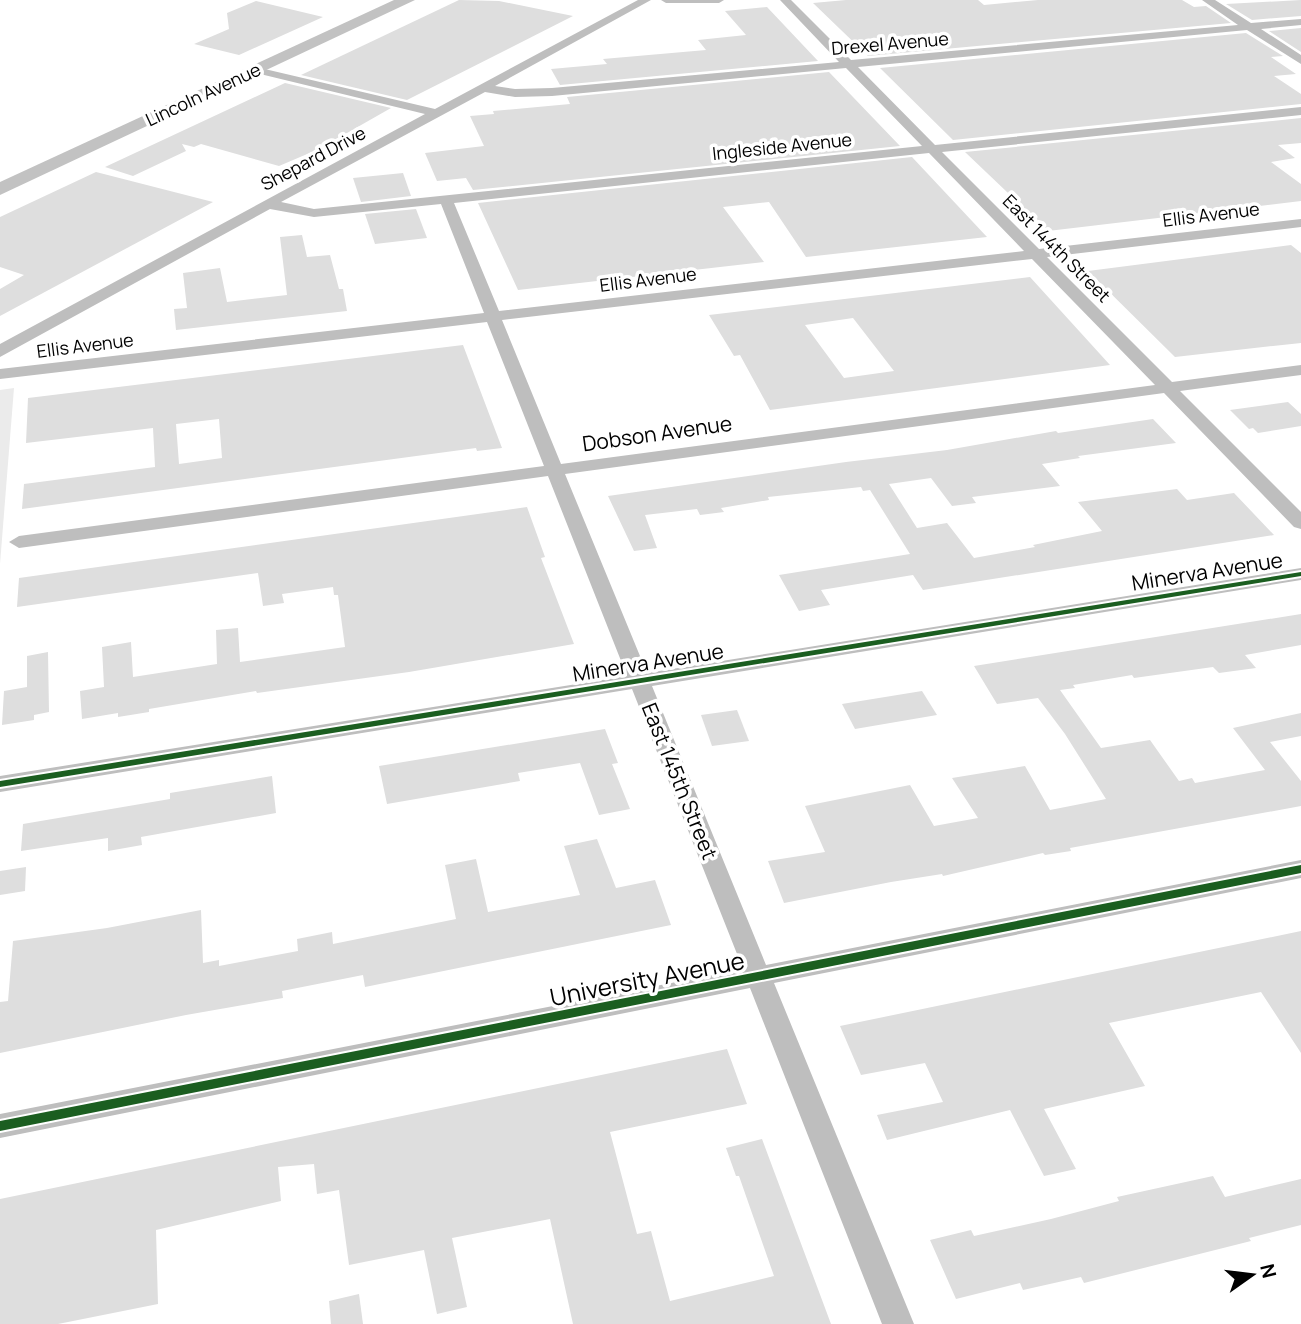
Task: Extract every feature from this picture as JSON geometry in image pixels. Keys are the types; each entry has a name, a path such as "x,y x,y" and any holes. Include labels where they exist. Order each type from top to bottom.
{"street":[{"name":"Lincoln Avenue","path":"0,189 407,0"},
{"name":"Shepard Drive","path":"0,352 12,342 646,0"},
{"path":"666,0 719,0"},
{"name":"East 144th Street","path":"785,0 1301,523"},
{"path":"1206,0 1301,60"},
{"name":"Drexel Avenue","path":"482,88 531,93 1301,22"},
{"path":"256,69 437,113"},
{"name":"Ingleside Avenue","path":"268,204 314,213 1301,111"},
{"name":"East 145th Street","path":"446,200 898,1324"},
{"name":"Ellis Avenue","path":"0,374 1301,223"},
{"name":"Dobson Avenue","path":"19,542 1301,370"},
{"name":"Minerva Avenue","path":"0,784 1301,573"},
{"name":"University Avenue","path":"0,1126 1301,869"}],"shaded area":[{"path":"14,388 0,564 0,390"}],"building":[{"path":"459,0 499,1 573,16 407,100 301,75"},
{"path":"846,0 978,0 984,5 1038,0 1182,0 1194,7 1206,6 1231,23 868,56 813,3"},
{"path":"1301,0 1301,16 1252,20 1226,4"},
{"path":"256,1 323,17 239,55 194,44 229,29 227,13"},
{"path":"767,7 818,61 560,85 551,69 607,64 603,59 706,50 698,40 746,35 725,11"},
{"path":"1301,28 1301,52 1269,31"},
{"path":"1246,33 1283,56 1271,57 1296,74 1274,76 1301,94 1301,104 953,140 880,68"},
{"path":"829,72 900,146 473,190 466,178 437,181 425,153 484,146 470,116 494,114 493,111 570,104 567,97"},
{"path":"285,83 391,108 319,149 279,166 201,144 194,147 182,144 186,151 133,176 105,167"},
{"path":"1301,118 1301,143 1278,145 1295,158 1271,162 1301,184 1301,201 1048,231 965,152"},
{"path":"912,157 987,237 806,257 769,202 723,207 764,262 518,290 478,203"},
{"path":"96,172 213,202 0,316 0,289 24,275 0,267 0,217"},
{"path":"403,173 411,196 361,202 353,178"},
{"path":"416,209 427,238 375,244 365,214"},
{"path":"302,235 307,257 330,255 339,289 343,289 347,311 176,330 174,309 187,308 183,273 220,268 227,302 287,295 280,237"},
{"path":"1291,245 1301,253 1301,343 1175,357 1088,271"},
{"path":"1030,277 1110,365 770,410 740,355 734,356 709,315","holes":["853,318 894,371 844,378 805,325"]},
{"path":"463,345 502,448 477,451 476,448 22,509 24,484 155,467 153,428 26,443 28,398","holes":["219,419 222,458 179,464 176,424"]},
{"path":"1288,402 1301,414 1301,426 1258,433 1253,428 1249,429 1230,410"},
{"path":"1153,419 1176,443 1078,456 1080,458 1042,464 1060,486 972,497 976,503 952,506 931,478 889,484 917,528 947,523 974,558 1102,531 1078,502 1177,489 1187,500 1234,493 1274,535 923,590 913,575 821,590 830,605 799,611 779,575 910,554 870,490 863,491 861,487 768,497 769,500 721,508 724,512 700,515 697,509 645,515 657,548 634,551 608,496 947,450 1056,431 1058,433"},
{"path":"527,507 545,557 541,558 574,644 409,672 257,693 256,691 149,709 149,712 118,717 118,713 82,719 80,691 104,687 102,647 131,642 133,677 217,664 216,630 238,628 240,662 345,647 338,595 334,595 333,587 282,594 284,603 263,606 258,573 17,607 19,578"},
{"path":"1301,614 1301,645 1245,655 1256,668 1219,673 1213,667 1134,678 1132,675 1073,685 1075,688 1060,690 1101,748 1150,740 1179,781 1192,778 1195,783 1265,770 1233,728 1301,713 1301,736 1270,742 1301,781 1301,806 1070,848 1071,851 1045,855 1043,853 943,876 942,874 891,882 784,903 768,861 825,852 805,806 910,785 934,826 978,818 952,778 1025,766 1050,810 1106,799 1065,734 1038,698 997,704 974,666"},
{"path":"48,652 49,712 34,715 34,720 2,725 4,691 27,687 27,656"},
{"path":"922,691 937,715 855,729 842,704"},
{"path":"737,710 749,741 712,746 701,715"},
{"path":"605,729 618,763 612,764 630,809 599,815 580,763 518,773 520,781 387,804 379,766"},
{"path":"272,776 276,813 141,837 142,845 108,851 108,838 21,851 23,824 170,799 170,793"},
{"path":"597,839 616,888 655,880 671,925 365,987 363,975 282,991 283,998 0,1053 0,1002 8,1001 13,941 107,928 201,910 203,963 219,960 219,966 298,951 297,939 332,932 333,944 456,919 445,865 476,859 488,912 580,895 564,846"},
{"path":"26,867 25,891 0,895 0,871"},
{"path":"1301,931 1301,1053 1261,992 1109,1023 1145,1086 1044,1109 1076,1169 1044,1176 1010,1110 887,1140 877,1115 943,1102 925,1063 861,1075 840,1026"},
{"path":"727,1049 747,1104 610,1132 637,1234 651,1231 670,1301 774,1276 739,1176 736,1176 726,1148 762,1139 831,1324 573,1324 550,1219 452,1238 467,1307 437,1314 424,1250 349,1265 339,1190 317,1194 314,1164 278,1167 281,1201 156,1230 158,1304 58,1324 0,1324 0,1199"},
{"path":"1213,1176 1225,1197 1301,1179 1301,1225 1249,1238 1251,1241 1084,1283 1081,1277 1023,1290 1020,1283 956,1299 930,1240 971,1230 974,1236 1051,1219 1119,1201 1117,1197"},
{"path":"359,1294 363,1324 331,1324 329,1301"}],"cycle path":[{"path":"0,784 1301,574"},
{"path":"0,1126 1301,869"}]}
